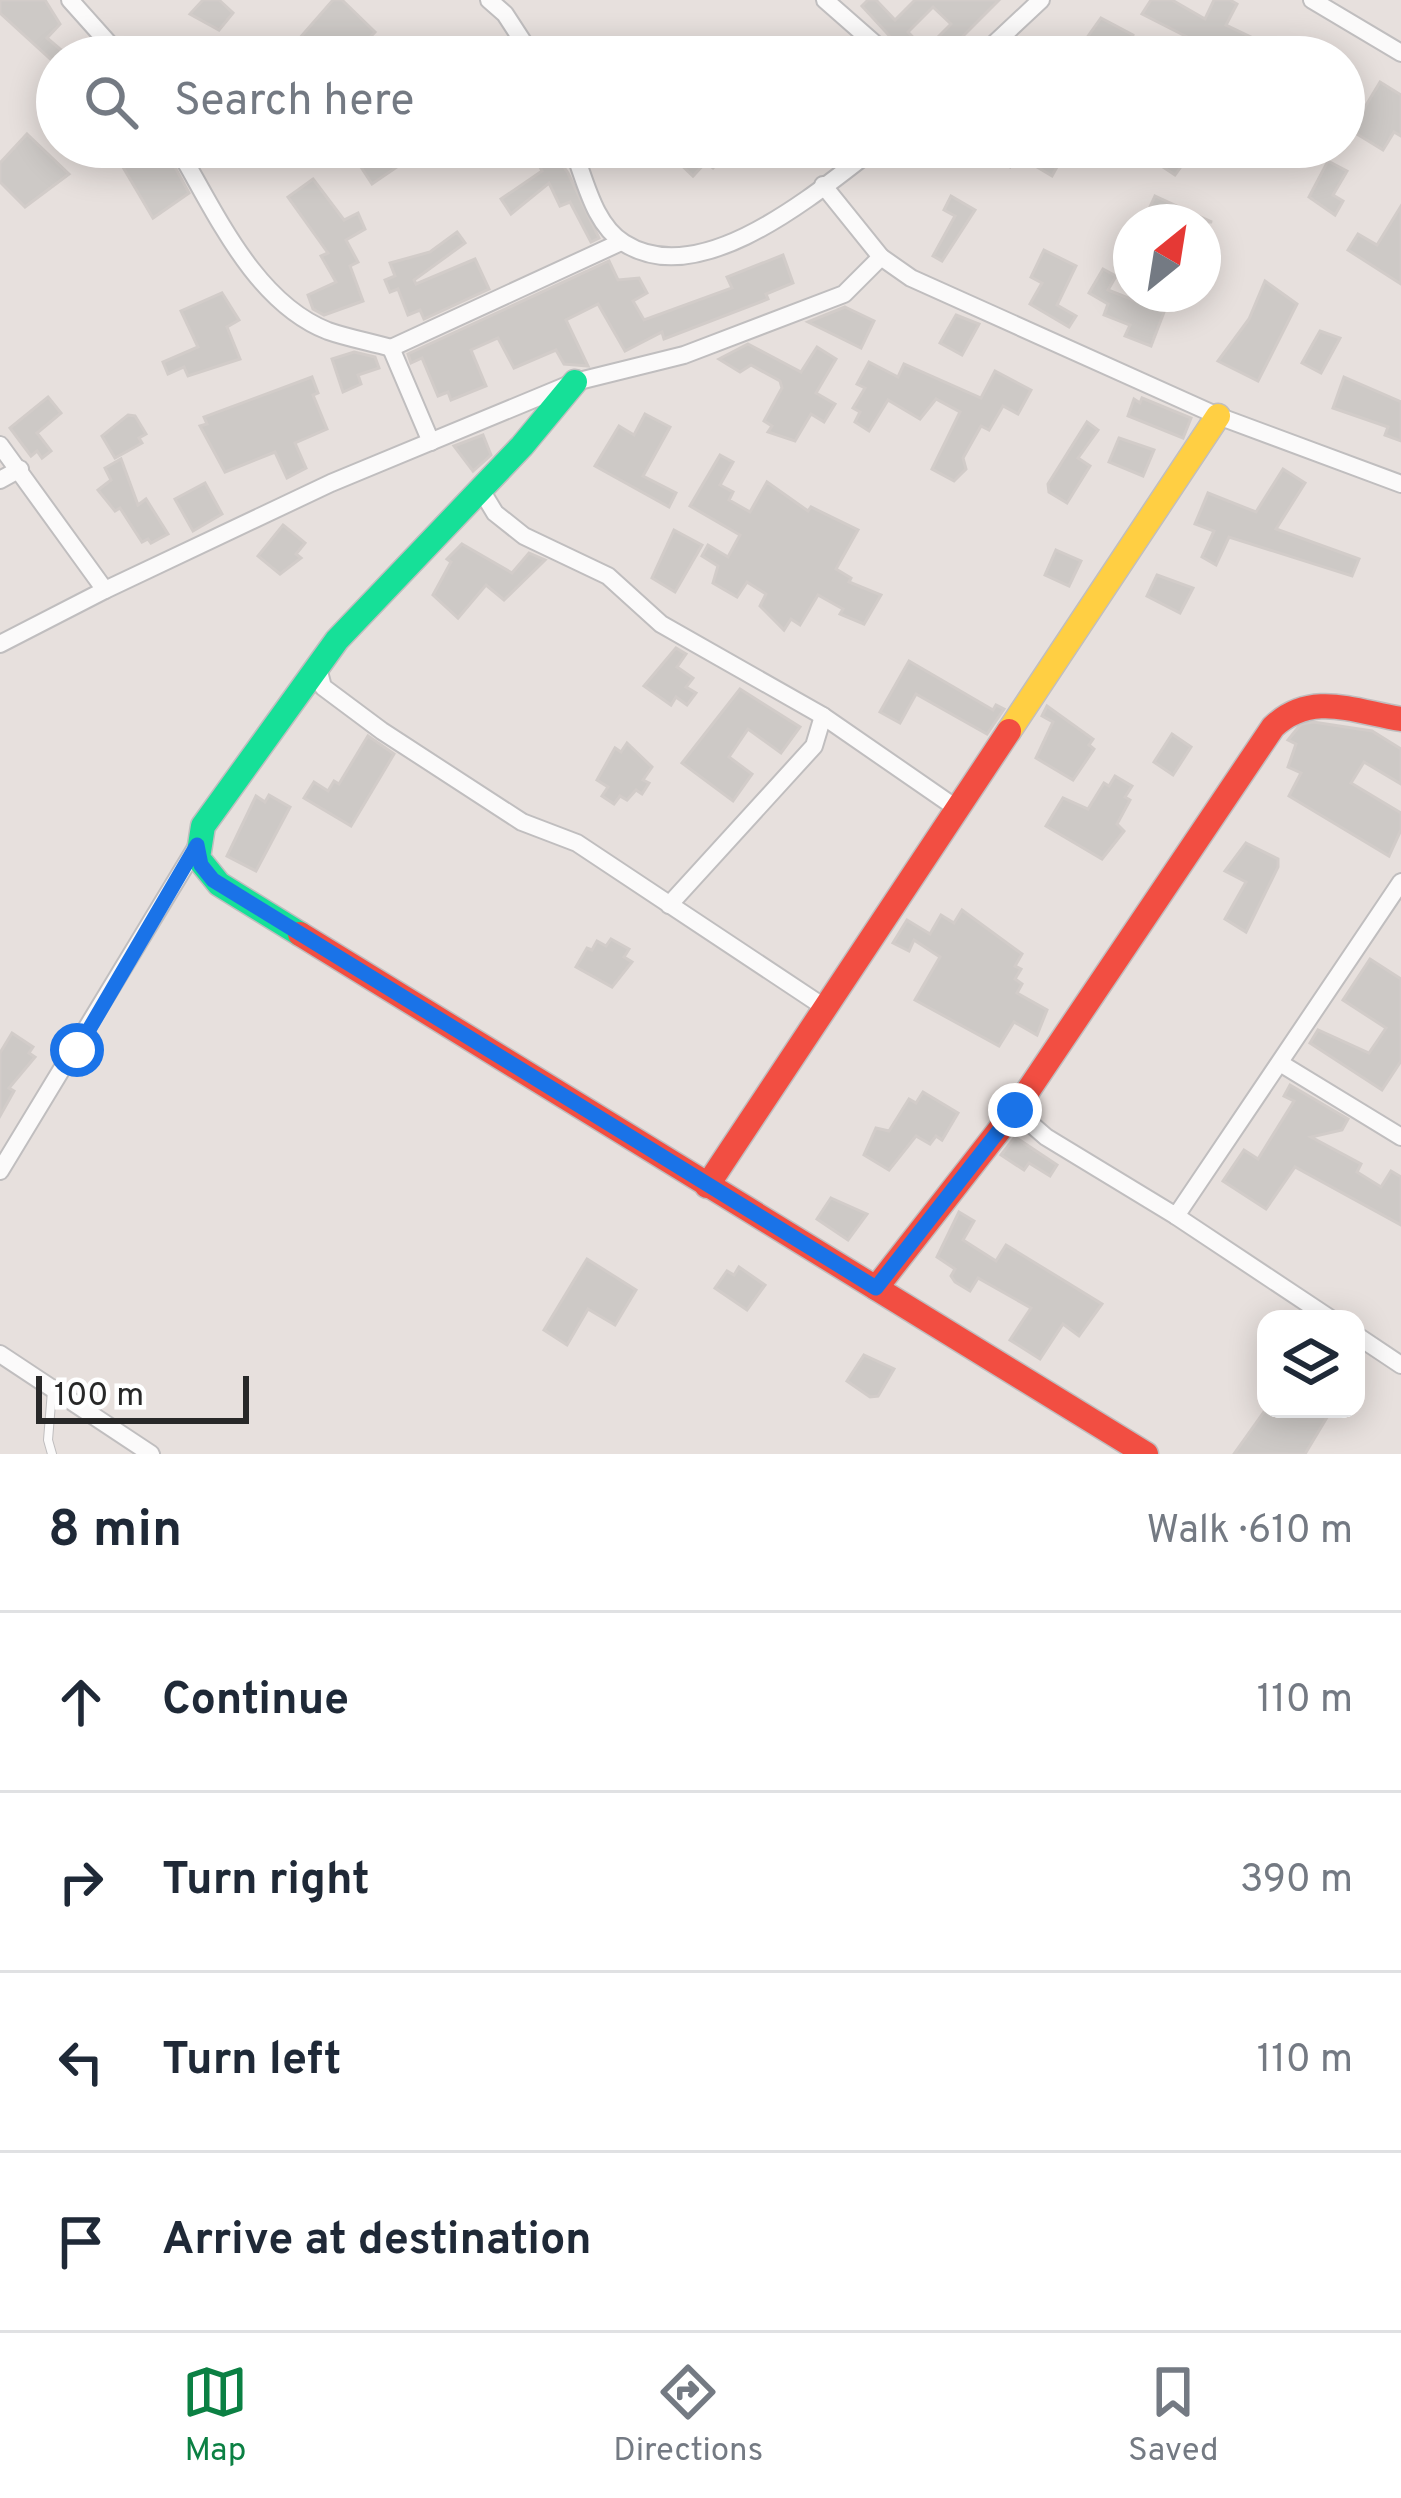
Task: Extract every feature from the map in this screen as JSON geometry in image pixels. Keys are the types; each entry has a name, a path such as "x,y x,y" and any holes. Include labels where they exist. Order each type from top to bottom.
{"street":[{"path":"70,0 102,36"},
{"path":"489,0 519,36"},
{"path":"825,0 866,36"},
{"path":"1002,36 1041,0"},
{"path":"1312,0 1401,53"},
{"path":"190,168 252,268 279,301 325,330 391,347 621,242"},
{"path":"579,168 590,200 621,242 673,259 695,258 774,220 847,168"},
{"path":"823,185 881,256 964,303 1218,416 1401,484"},
{"path":"0,644 105,590 574,382 684,355 844,294 881,256"},
{"path":"391,347 431,442"},
{"path":"0,1171 278,710 541,428 574,382"},
{"path":"707,1186 1218,416"},
{"path":"0,446 105,590"},
{"path":"0,480 20,469"},
{"path":"482,490 495,513 524,536 608,576 662,624 823,716 959,810"},
{"path":"317,664 323,687 382,731 522,822 577,843 826,1009"},
{"path":"876,1288 1015,1110 1273,727 1293,708 1313,705 1401,719"},
{"path":"670,905 814,746 823,716"},
{"path":"197,845 201,865 213,880 1146,1454"},
{"path":"1176,1216 1401,882"},
{"path":"1280,1063 1401,1137"},
{"path":"1015,1110 1046,1137 1317,1310"},
{"path":"1365,1341 1401,1365"},
{"path":"0,1354 151,1454"}],"lane":[{"path":"52,1390 52,1454"}],"building":[{"path":"0,0 45,0 60,24 49,36 36,36 36,46 0,13"},
{"path":"203,0 219,0 233,13 219,30 190,14"},
{"path":"333,0 342,0 375,32 371,36 302,36"},
{"path":"868,0 876,0 895,20 915,0 999,0 963,36 939,36 951,24 933,7 908,32 912,36 890,36 862,6"},
{"path":"1151,0 1172,0 1205,19 1214,0 1230,0 1237,4 1226,25 1249,36 1185,36 1142,14"},
{"path":"1101,18 1133,35 1133,36 1088,36"},
{"path":"1380,82 1401,95 1401,136 1394,132 1383,150 1365,139 1365,107"},
{"path":"27,134 36,143 36,168 63,168 69,174 25,207 0,182 0,163"},
{"path":"124,168 175,168 189,193 153,218"},
{"path":"362,168 395,168 372,184"},
{"path":"564,168 599,238 591,242 570,202 560,206 549,183 511,214 501,199 542,171"},
{"path":"1324,168 1347,171 1333,195 1343,201 1335,215 1309,197"},
{"path":"313,179 344,220 358,213 365,229 346,240 358,262 350,266 363,301 324,315 313,309 308,295 336,282 321,256 328,253 288,197"},
{"path":"951,196 975,210 942,261 933,256 955,216 944,210"},
{"path":"1401,206 1401,284 1348,250 1358,234 1377,245"},
{"path":"457,232 465,243 414,280 416,284 475,259 489,289 424,319 420,310 408,315 398,289 390,292 385,280 395,276 390,263 430,252"},
{"path":"1044,250 1076,266 1057,305 1076,316 1069,327 1030,304 1042,283 1031,277"},
{"path":"783,255 793,283 766,294 768,299 664,339 662,332 625,351 598,304 566,320 588,366 564,364 556,350 514,368 498,338 471,350 486,386 451,400 448,392 438,396 422,358 411,363 408,354 609,261 618,280 639,278 647,293 633,301 644,320 732,288 727,277"},
{"path":"1103,269 1113,274 1108,290 1113,292 1113,312 1164,312 1151,346 1125,336 1130,325 1104,315 1108,304 1089,293"},
{"path":"1265,281 1297,304 1258,381 1218,361 1249,319"},
{"path":"222,293 239,320 227,327 240,359 188,376 184,367 168,374 163,362 198,347 181,311"},
{"path":"845,307 874,321 861,348 808,322"},
{"path":"956,315 979,324 962,355 940,343"},
{"path":"1320,331 1340,338 1321,373 1302,363"},
{"path":"748,344 801,372 817,347 836,359 816,393 835,404 824,422 811,414 795,441 768,432 772,426 764,421 782,388 780,381 751,365 740,372 719,359"},
{"path":"354,352 375,357 379,368 358,375 361,384 343,392 332,359"},
{"path":"869,362 898,377 904,364 981,398 995,371 1031,390 1018,414 1003,406 989,430 981,426 963,458 966,469 954,481 932,469 960,412 936,399 920,419 888,400 869,431 855,422 860,412 853,408 865,388 857,384"},
{"path":"312,377 318,393 313,395 327,429 295,443 306,468 287,478 275,452 225,472 200,426 207,424 204,417"},
{"path":"1344,377 1401,402 1401,441 1385,435 1388,427 1333,408"},
{"path":"48,397 61,413 37,433 51,451 42,458 37,451 31,456 10,428"},
{"path":"1142,398 1191,418 1183,438 1128,416 1134,399 1140,403"},
{"path":"645,414 670,427 643,476 676,493 669,507 595,466 619,426 634,435"},
{"path":"128,415 135,416 146,434 139,438 142,443 115,458 102,436"},
{"path":"1087,422 1098,430 1078,458 1090,466 1067,503 1049,492 1048,484"},
{"path":"483,435 491,455 473,471 454,446"},
{"path":"1119,438 1154,450 1143,476 1109,462"},
{"path":"720,455 733,462 720,485 733,492 729,500 750,512 767,482 808,511 811,507 858,530 836,569 851,578 849,582 881,595 864,624 840,614 843,609 818,595 800,625 791,619 784,630 760,606 766,594 747,582 737,597 713,583 718,566 702,556 708,545 728,557 740,535 690,506"},
{"path":"121,459 138,505 146,499 168,534 151,543 148,539 142,542 120,508 115,511 98,490 111,480 105,468"},
{"path":"1283,469 1305,483 1276,529 1359,559 1352,576 1229,537 1216,565 1202,557 1214,531 1195,524 1208,493 1256,512"},
{"path":"205,483 222,514 193,531 175,499"},
{"path":"283,525 305,543 296,554 301,558 280,574 258,556"},
{"path":"674,530 702,545 675,592 652,578"},
{"path":"462,544 512,573 529,553 545,560 504,600 486,585 458,618 433,595 451,562 447,559"},
{"path":"1056,550 1081,561 1069,586 1045,575"},
{"path":"1157,575 1193,588 1180,613 1147,596"},
{"path":"676,648 686,654 677,667 693,678 686,687 696,693 687,705 676,697 671,705 644,686"},
{"path":"909,661 993,710 996,705 1004,709 987,734 916,694 900,723 880,712"},
{"path":"740,689 800,727 781,753 748,729 729,757 752,774 733,801 682,763"},
{"path":"1047,706 1093,739 1089,745 1094,749 1073,780 1036,758 1053,722 1042,716"},
{"path":"1301,724 1372,731 1401,749 1401,784 1364,762 1351,783 1401,813 1401,830 1389,856 1289,796 1301,773 1288,767 1296,744 1288,740"},
{"path":"1172,734 1191,747 1173,775 1154,762"},
{"path":"368,736 394,754 351,826 304,798 314,782 328,791 334,781 339,784"},
{"path":"627,743 652,767 643,780 649,783 642,794 636,790 627,800 620,796 614,804 602,796 608,787 597,780 615,748 621,752"},
{"path":"1115,776 1132,786 1125,797 1130,800 1117,824 1124,831 1102,859 1046,826 1063,798 1088,809 1104,783 1109,786"},
{"path":"269,795 290,807 256,871 227,856 256,796 265,802"},
{"path":"1246,843 1278,859 1278,867 1246,932 1225,919 1246,882 1225,871"},
{"path":"962,910 1022,954 1015,966 1021,969 1015,979 1022,984 1017,993 1047,1010 1037,1035 1014,1022 999,1046 915,1000 940,957 914,940 909,951 893,943 907,920 930,934 941,915 954,923"},
{"path":"611,939 629,949 624,957 632,962 612,987 576,967 587,948 592,950 597,941 606,946"},
{"path":"1370,959 1401,979 1401,1061 1382,1090 1310,1043 1318,1030 1369,1053 1386,1028 1343,1000"},
{"path":"12,1033 33,1047 29,1053 35,1057 9,1088 14,1091 0,1116 0,1053"},
{"path":"1290,1085 1348,1119 1342,1130 1311,1137 1361,1164 1357,1172 1381,1187 1391,1171 1401,1177 1401,1225 1295,1167 1266,1209 1223,1181 1244,1150 1258,1159 1294,1101 1284,1096"},
{"path":"923,1092 958,1113 942,1140 936,1136 930,1144 916,1136 889,1170 864,1155 876,1128 889,1131 909,1099 916,1103"},
{"path":"1015,1137 1057,1165 1050,1176 1029,1163 1024,1170 1001,1155"},
{"path":"831,1198 867,1214 848,1240 817,1219"},
{"path":"959,1212 974,1221 963,1240 996,1261 1006,1245 1102,1304 1079,1336 1063,1324 1040,1359 1010,1340 1031,1308 978,1278 970,1291 955,1282 951,1276 955,1269 937,1257"},
{"path":"587,1259 636,1290 615,1325 588,1309 567,1345 544,1330"},
{"path":"739,1267 765,1285 747,1310 715,1288 727,1271 734,1275"},
{"path":"864,1355 894,1369 878,1396 870,1397 847,1381"},
{"path":"1260,1418 1327,1418 1305,1454 1234,1454"}],"traffic: fast":[{"path":"300,934 219,884 198,858 203,826 337,640 522,446 575,382"}],"traffic: slow":[{"path":"1009,731 1218,416"}],"traffic: jam":[{"path":"876,1288 1015,1110 1273,727 1302,709 1318,707 1401,719"},
{"path":"707,1186 1009,731"},
{"path":"300,934 1146,1454"}],"route":[{"path":"77,1050 197,845 201,865 213,880 876,1288 1015,1110"}]}
